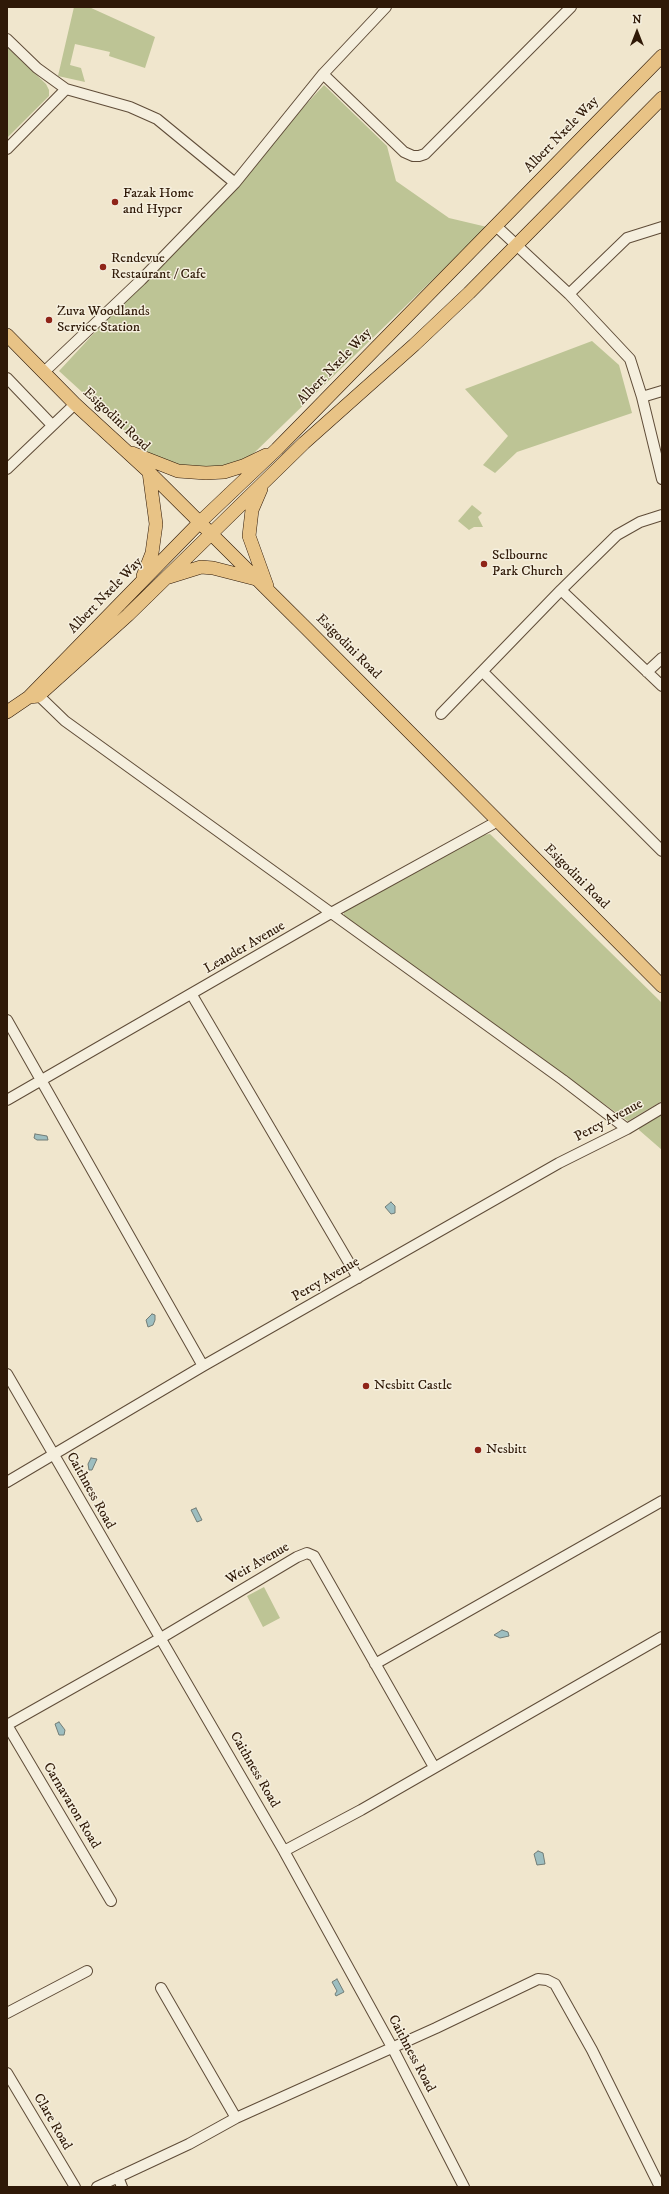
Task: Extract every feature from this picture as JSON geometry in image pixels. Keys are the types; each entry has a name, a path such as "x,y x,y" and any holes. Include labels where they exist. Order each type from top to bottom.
{"main road":[{"name":"Albert Nxele Way","path":"34,695 140,583 200,522 278,449 662,56"},
{"name":"Albert Nxele Way","path":"7,712 34,695 128,615 162,580 304,443 414,345 516,246 662,98"},
{"name":"Esigodini Road","path":"7,335 75,404 200,522 662,986"},
{"path":"125,450 178,471 206,473 224,472 243,466 278,449"},
{"path":"140,583 152,553 156,524 148,472"},
{"path":"263,484 252,510 249,536 254,554 269,591"},
{"path":"162,580 201,567 213,568 256,578"}],"street":[{"path":"44,372 141,280 235,183 323,74 386,7"},
{"path":"323,74 404,152 413,156 419,156 425,154 571,7"},
{"path":"7,39 37,68 66,89 103,98 151,116 235,183"},
{"path":"7,149 66,89"},
{"path":"496,226 569,294 630,359 642,397 662,479"},
{"path":"569,294 627,238 662,227"},
{"path":"7,378 52,425"},
{"path":"642,397 662,391"},
{"path":"7,469 75,404"},
{"path":"441,714 561,590 617,535 640,522 662,515"},
{"path":"561,590 662,686"},
{"path":"647,672 662,658"},
{"path":"483,672 662,851"},
{"path":"34,695 66,721 627,1129"},
{"name":"Leander Avenue","path":"7,1100 192,995 331,913 498,821"},
{"path":"192,995 358,1278"},
{"path":"7,1020 203,1366"},
{"name":"Percy Avenue","path":"7,1482 203,1366 559,1163 627,1129 662,1108"},
{"name":"Caithness Road","path":"7,1374 284,1851 392,2047 464,2187"},
{"path":"375,1664 662,1500"},
{"name":"Weir Avenue","path":"7,1725 161,1638 297,1557 307,1553 314,1556 434,1767"},
{"path":"284,1851 662,1637"},
{"name":"Carnavaron Road","path":"7,1725 111,1901"},
{"path":"7,2013 87,1971"},
{"path":"97,2187 236,2118 436,2028 531,1981 538,1979 547,1980 555,1984 592,2050 660,2187"},
{"path":"161,1988 236,2118"},
{"name":"Clare Road","path":"7,2073 74,2186"},
{"path":"118,2177 122,2187"}],"green space":[{"path":"74,7 89,7 155,37 145,68 109,56 110,52 75,44 70,65 81,68 85,82 58,76"},
{"path":"7,47 46,84 49,90 49,96 7,138"},
{"path":"324,85 387,146 396,181 449,218 487,227 253,454 230,466 203,468 179,465 150,454 59,371"},
{"path":"592,341 619,365 632,413 517,452 495,473 483,465 508,436 465,389"},
{"path":"472,505 482,513 478,517 483,527 474,527 469,530 458,521"},
{"path":"490,834 662,1003 662,1101 628,1121 344,918 344,912 482,835"},
{"path":"662,1112 662,1150 639,1130 640,1125"},
{"path":"264,1587 280,1618 263,1627 247,1596"}],"water":[{"path":"35,1134 47,1136 48,1140 37,1140 34,1138"},
{"path":"391,1202 395,1206 395,1213 391,1214 385,1207"},
{"path":"152,1314 155,1315 155,1320 153,1325 148,1327 146,1320"},
{"path":"91,1458 97,1459 92,1470 89,1470 88,1464"},
{"path":"196,1508 202,1520 197,1522 191,1510"},
{"path":"502,1630 508,1632 509,1636 500,1638 494,1635"},
{"path":"59,1722 65,1730 64,1735 59,1735 55,1724"},
{"path":"538,1851 543,1853 545,1864 537,1865 534,1854"},
{"path":"337,1979 344,1992 336,1996 335,1994 337,1991 332,1982"}],"place":[{"name":"Fazak Home and Hyper","path":"115,202"},
{"name":"Rendevue Restaurant / Cafe","path":"103,267"},
{"name":"Zuva Woodlands Service Station","path":"49,320"},
{"name":"Selbourne Park Church","path":"484,564"},
{"name":"Nesbitt Castle","path":"366,1386"},
{"name":"Nesbitt","path":"478,1450"}]}
